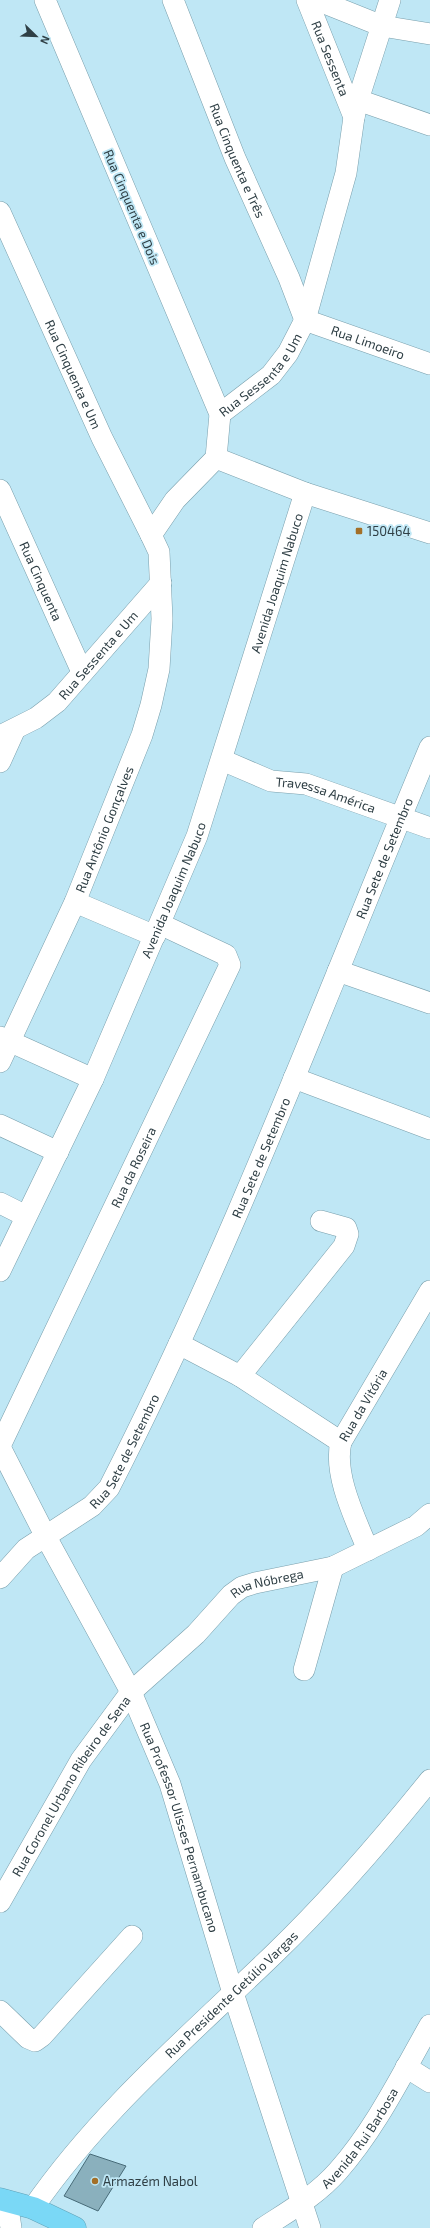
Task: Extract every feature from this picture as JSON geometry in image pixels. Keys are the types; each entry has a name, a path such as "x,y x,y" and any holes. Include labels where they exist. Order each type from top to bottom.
{"highway":[{"path":"3,2200 33,2208 75,2228"}],"street":[{"name":"Rua Cinquenta e Dois","path":"45,0 220,414"},
{"name":"Rua Cinquenta e Três","path":"173,0 235,158 306,320"},
{"name":"Rua Sessenta","path":"307,0 356,109"},
{"path":"317,0 382,26 430,34"},
{"name":"Rua Sessenta e Um","path":"216,458 220,414 271,375 288,352 306,320 346,173 356,109 390,0"},
{"path":"356,109 430,125"},
{"name":"Rua Cinquenta e Um","path":"0,212 102,438 151,535"},
{"name":"Rua Limoeiro","path":"306,320 430,364"},
{"path":"161,583 159,552 151,535 175,500 216,458 304,493 430,533"},
{"name":"Rua Cinquenta","path":"0,490 82,672"},
{"name":"Avenida Joaquim Nabuco","path":"0,1271 93,1079 197,836 222,760 304,493"},
{"name":"Rua Sessenta e Um","path":"7,732 36,718 57,702 161,583"},
{"name":"Rua Antônio Gonçalves","path":"0,1062 4,1039 75,902 142,735 151,705 159,669 162,619 161,583"},
{"path":"0,762 7,732"},
{"name":"Rua Sete de Setembro","path":"0,1578 26,1549 92,1506 109,1488 179,1344 294,1078 430,747"},
{"name":"Travessa América","path":"222,760 272,781 306,784 430,828"},
{"name":"Rua da Roseira","path":"0,1446 230,965 226,955 75,902"},
{"path":"338,971 430,1002"},
{"path":"4,1039 93,1079"},
{"path":"294,1078 430,1129"},
{"path":"0,1125 58,1152"},
{"path":"0,1203 26,1216"},
{"path":"240,1376 344,1246 348,1234 346,1228 321,1221"},
{"name":"Rua da Vitória","path":"368,1550 350,1505 340,1466 338,1452 340,1442 430,1291"},
{"path":"179,1344 240,1376 340,1442"},
{"name":"Rua Professor Ulisses Pernambucano","path":"0,1446 46,1537 131,1692 170,1784 233,1993 310,2228"},
{"name":"Rua Nóbrega","path":"131,1692 196,1634 220,1604 242,1587 333,1566 416,1526 430,1514"},
{"path":"304,1670 333,1566"},
{"name":"Rua Coronel Urbano Ribeiro de Sena","path":"0,1902 81,1760 131,1692"},
{"name":"Rua Presidente Getúlio Vargas","path":"33,2208 74,2153 170,2051 276,1953 369,1855 430,1780"},
{"path":"0,2011 28,2038 35,2041 42,2036 132,1936"},
{"name":"Avenida Rui Barbosa","path":"263,2228 303,2203 337,2172 362,2142 430,2025"},
{"path":"406,2067 430,2082"},
{"path":"3,2200 11,2228"}],"building":[{"name":"Armazém Nabol","path":"90,2154 126,2166 98,2211 64,2196"}],"place":[{"name":"150464","path":"359,531"},
{"name":"Armazém Nabol","path":"95,2181"}]}
